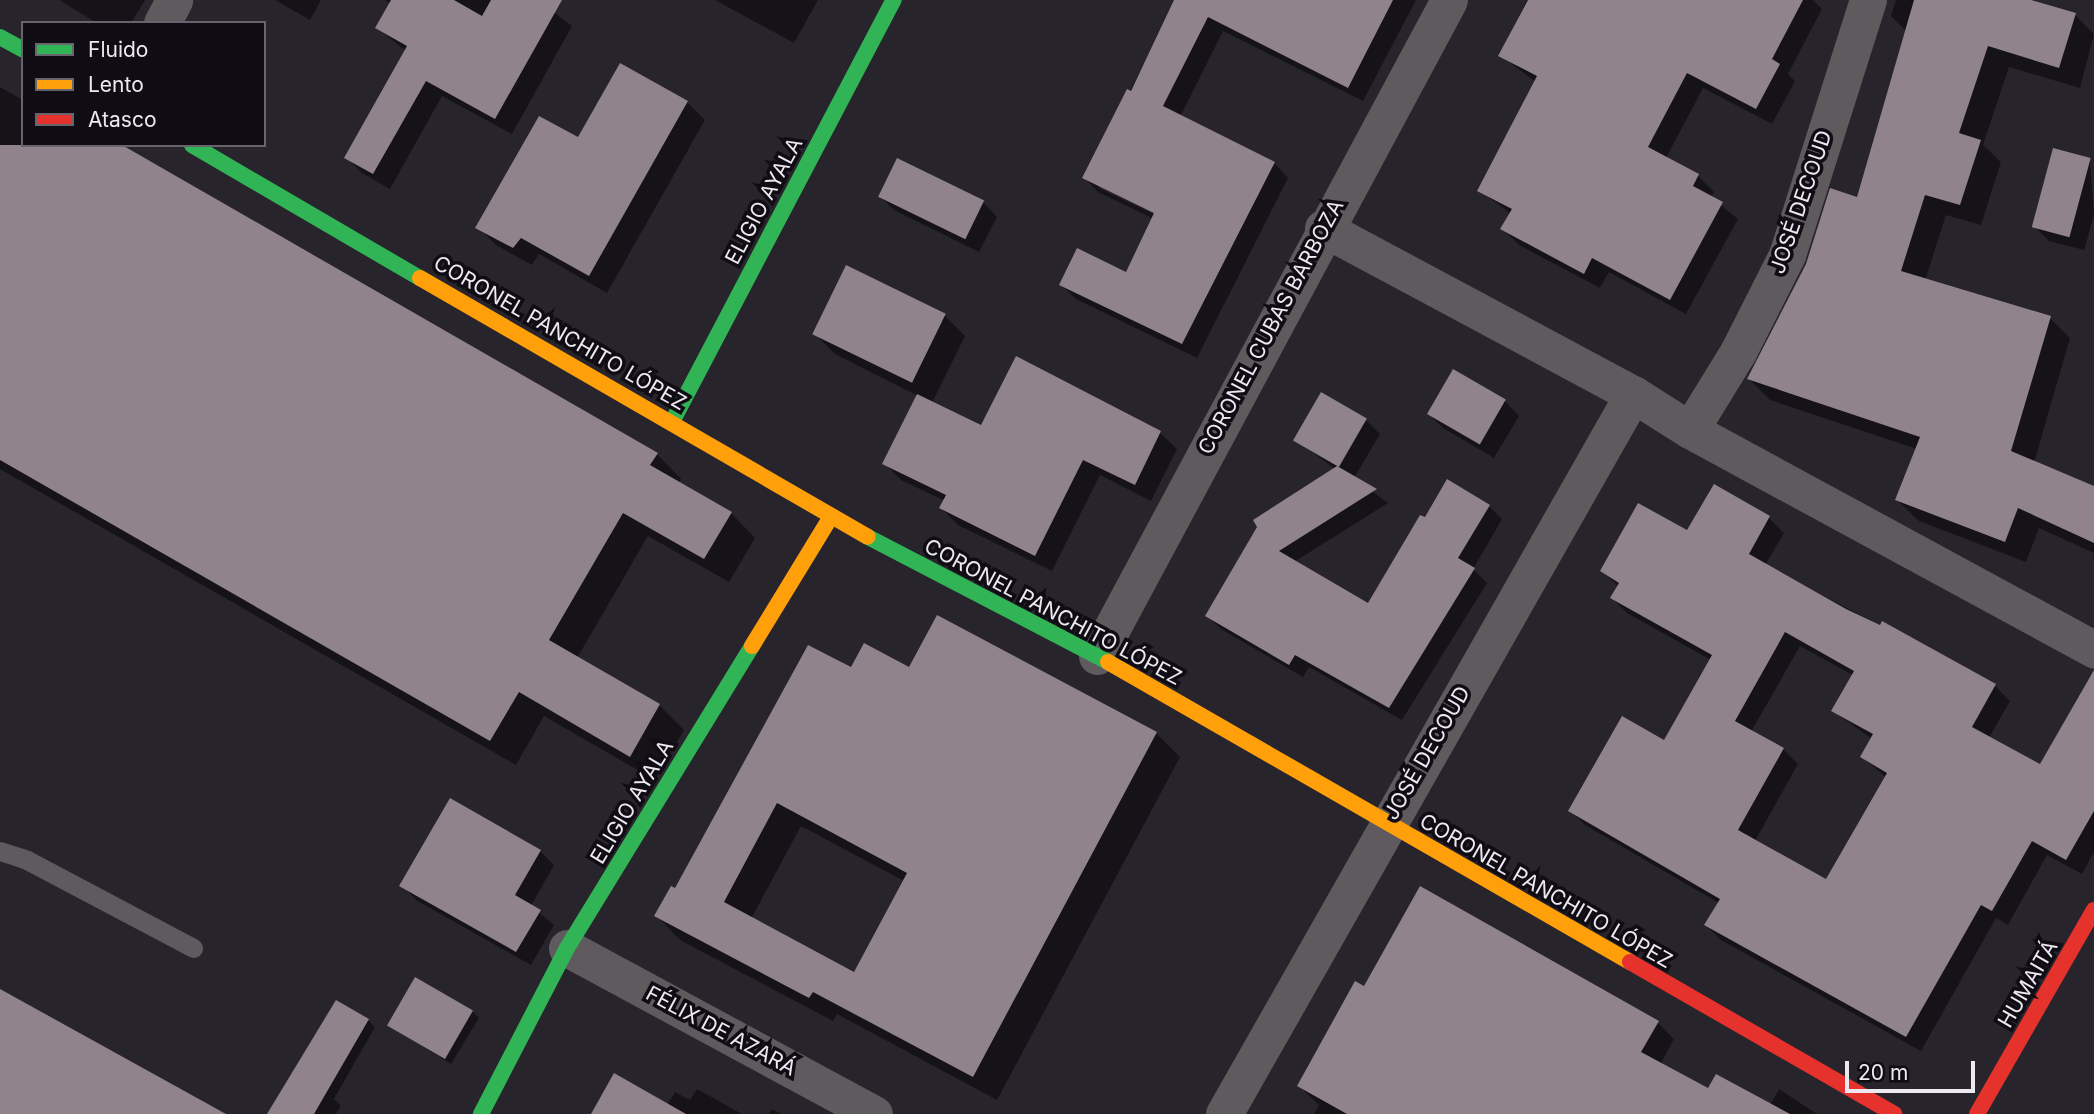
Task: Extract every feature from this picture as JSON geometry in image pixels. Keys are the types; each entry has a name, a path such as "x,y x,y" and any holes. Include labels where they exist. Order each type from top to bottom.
{"street":[{"path":"163,21 174,0"},
{"name":"ELIGIO AYALA","path":"671,422 894,0"},
{"name":"CORONEL CUBAS BARBOZA","path":"1097,656 1323,228 1449,0"},
{"name":"JOSÉ DECOUD","path":"1690,430 1738,352 1787,255 1868,0"},
{"path":"0,37 21,49"},
{"name":"CORONEL PANCHITO LÓPEZ","path":"195,147 671,422 830,518 1097,656 1894,1114"},
{"path":"1323,228 1633,394 1690,430 2094,649"},
{"name":"JOSÉ DECOUD","path":"1224,1114 1386,824 1633,394"},
{"name":"ELIGIO AYALA","path":"481,1114 567,948 830,518"},
{"name":"HUMAITÁ","path":"1978,1114 2094,911"},
{"name":"FÉLIX DE AZARÁ","path":"567,948 874,1114"}],"lane":[{"path":"0,851 27,860 193,948"}],"building":[{"path":"391,0 454,0 482,16 491,0 562,0 495,119 426,81 373,174 344,158 407,46 375,28"},
{"path":"1174,0 1393,0 1348,88 1208,17 1163,106 1275,162 1182,344 1059,285 1077,248 1126,272 1154,213 1082,178 1127,89 1131,91"},
{"path":"1528,0 1803,0 1772,59 1780,64 1756,109 1687,73 1648,147 1699,174 1693,186 1723,202 1670,300 1592,258 1584,274 1500,229 1512,209 1477,191 1537,76 1498,56"},
{"path":"1914,0 2031,0 2076,13 2059,68 1988,46 1959,133 1981,140 1960,205 1925,195 1901,271 2051,316 2011,451 2094,486 2094,543 2018,508 2005,542 1895,500 1920,437 1747,379 1806,264 1830,188 1857,197"},
{"path":"620,63 688,101 589,276 521,238 513,248 475,228 539,116 578,137"},
{"path":"0,145 125,147 658,453 650,465 732,512 704,559 623,513 549,640 660,704 630,757 519,692 490,741 0,460"},
{"path":"2053,148 2091,158 2069,237 2032,227"},
{"path":"897,158 984,201 965,239 878,197"},
{"path":"846,265 946,314 912,383 812,334"},
{"path":"1016,356 1161,431 1135,485 1083,460 1035,556 939,508 946,495 882,464 917,394 981,425"},
{"path":"1453,369 1506,400 1480,445 1427,414"},
{"path":"1321,392 1367,418 1339,467 1293,440"},
{"path":"1337,466 1377,489 1279,551 1368,603 1420,515 1425,517 1447,479 1490,505 1458,558 1475,568 1389,708 1295,655 1289,665 1205,616 1257,527 1253,520"},
{"path":"1714,484 1770,516 1749,554 1846,609 1880,625 1882,621 1996,684 1972,727 2040,764 2094,670 2094,811 2066,860 2032,841 1992,911 1981,905 1906,1037 1704,925 1720,899 1568,811 1622,716 1664,740 1712,655 1610,598 1619,583 1600,571 1638,503 1687,530","holes":["1785,632 1854,671 1831,711 1873,734 1860,757 1887,773 1826,879 1738,830 1784,748 1735,721"]},
{"path":"937,615 1157,732 973,1077 813,992 809,998 654,916 671,886 675,888 808,645 851,667 864,643 909,667","holes":["777,803 907,873 854,972 724,902"]},
{"path":"450,798 541,850 515,895 541,910 516,952 399,886"},
{"path":"1420,886 1659,1021 1641,1052 1708,1088 1716,1074 1790,1114 1347,1114 1297,1086 1355,981 1364,986"},
{"path":"415,977 473,1010 445,1059 387,1025"},
{"path":"0,989 226,1114 0,1114"},
{"path":"336,1000 369,1019 314,1114 267,1114"},
{"path":"614,1073 686,1114 591,1114"}],"traffic: fast":[{"path":"672,422 894,0"},
{"path":"0,37 21,49"},
{"path":"195,147 420,278"},
{"path":"868,537 1108,662"},
{"path":"481,1114 567,948 752,646"}],"traffic: slow":[{"path":"420,278 868,537"},
{"path":"752,646 830,518"},
{"path":"1108,662 1630,962"}],"traffic: jam":[{"path":"1977,1114 2094,910"},
{"path":"1630,962 1894,1114"}]}
